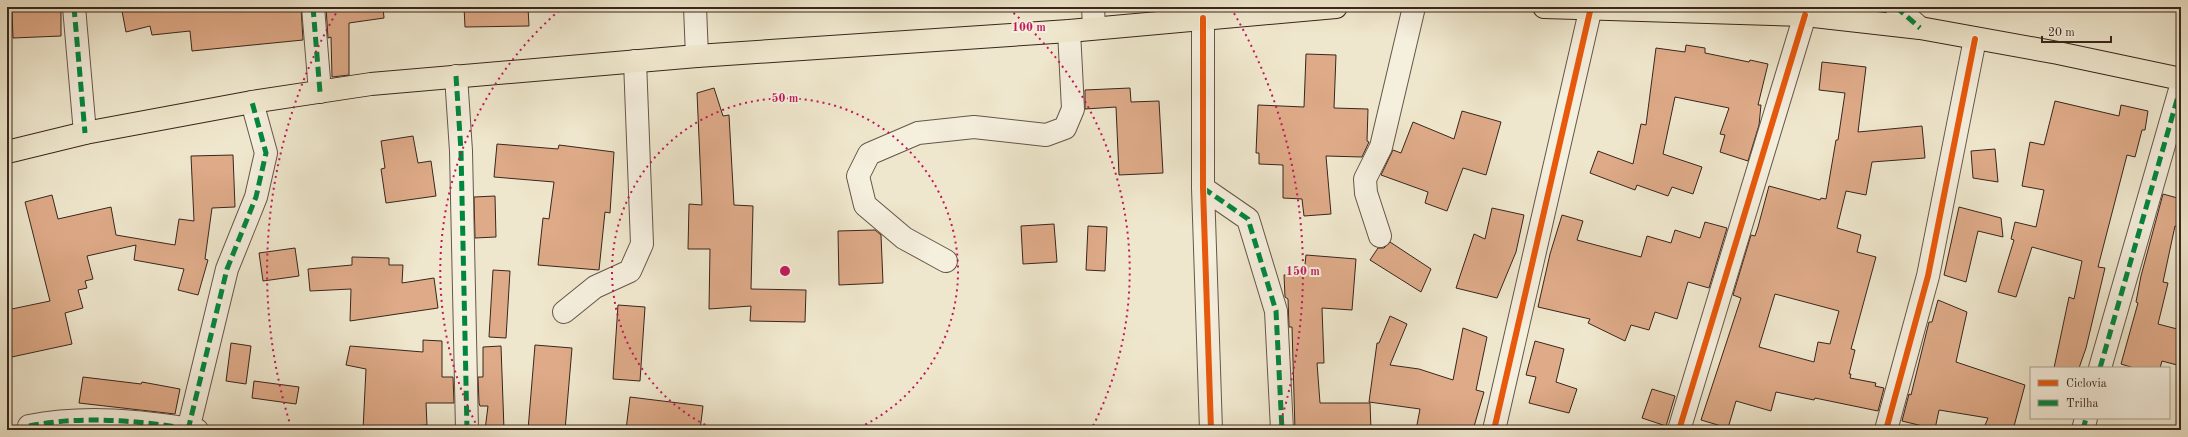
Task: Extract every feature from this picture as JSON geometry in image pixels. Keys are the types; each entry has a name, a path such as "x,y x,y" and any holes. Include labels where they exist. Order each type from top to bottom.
{"main road":[{"path":"7,152 85,133 252,102 371,84 697,56 1069,31 1093,17 1202,18 1282,9 1336,7"},
{"path":"1544,7 1592,7 1805,15 1920,28 2058,53 2181,79"}],"street":[{"path":"74,7 85,133"},
{"path":"313,7 320,92"},
{"path":"695,7 697,56"},
{"path":"1380,236 1366,193 1365,178 1381,147 1414,7"},
{"path":"1494,430 1592,7"},
{"path":"1896,7 1920,28"},
{"path":"1679,430 1805,15"},
{"path":"1202,18 1203,188 1211,430"},
{"path":"946,261 904,238 865,205 858,176 869,154 918,133 974,127 1046,135 1065,128 1073,109 1069,31"},
{"path":"1886,430 1928,276 1975,39"},
{"path":"564,312 595,287 630,271 642,244 635,61"},
{"path":"456,76 462,151 467,430"},
{"path":"2100,367 2181,86"},
{"path":"29,426 60,420 127,421 191,430 227,269 256,197 266,153 252,102"},
{"path":"1203,188 1248,219 1276,311 1282,430"},
{"path":"2083,430 2086,419"}],"building":[{"path":"141,7 301,7 303,40 192,51 190,31 152,35 150,26 126,32 122,11"},
{"path":"326,7 383,7 384,18 349,23 349,75 332,77 331,37 328,38"},
{"path":"464,7 528,7 529,26 465,27"},
{"path":"61,9 61,36 13,38 12,11"},
{"path":"1686,45 1705,48 1705,53 1749,62 1750,60 1768,64 1758,105 1761,105 1759,125 1748,161 1720,152 1725,135 1720,134 1729,108 1675,97 1663,154 1702,167 1693,194 1672,187 1668,196 1637,185 1635,190 1590,173 1598,151 1633,164 1641,124 1646,125 1656,48 1685,52"},
{"path":"1306,54 1336,55 1334,108 1368,109 1367,141 1369,142 1362,157 1326,156 1331,214 1304,216 1302,199 1283,198 1283,165 1259,164 1259,153 1256,153 1258,105 1304,107"},
{"path":"1822,62 1866,67 1858,132 1922,126 1925,158 1872,162 1866,195 1846,191 1837,228 1861,235 1857,252 1876,257 1851,349 1855,350 1849,374 1851,374 1850,378 1876,383 1875,386 1884,388 1878,411 1815,398 1814,400 1776,392 1771,411 1736,401 1728,428 1701,420 1741,298 1733,295 1751,235 1755,236 1758,227 1769,186 1820,200 1821,198 1826,199 1836,140 1838,140 1845,93 1819,90","holes":["1775,294 1839,311 1830,344 1818,342 1814,362 1759,347"]},
{"path":"714,88 723,116 729,115 734,205 753,206 751,289 806,290 805,322 750,321 751,306 709,309 710,249 688,249 689,204 702,205 697,93"},
{"path":"1130,88 1131,102 1159,101 1163,173 1119,175 1116,107 1085,109 1085,90"},
{"path":"2055,101 2119,116 2121,105 2148,111 2145,130 2142,130 2135,157 2127,155 2098,267 2105,268 2086,348 2079,367 2054,367 2069,297 2074,299 2082,261 2032,247 2016,297 1998,292 2014,240 2011,239 2015,222 2036,227 2044,190 2022,186 2030,142 2044,145"},
{"path":"1462,111 1501,122 1486,175 1463,168 1447,211 1425,203 1428,192 1381,175 1393,150 1401,153 1413,122 1454,139"},
{"path":"413,136 418,163 431,161 436,196 386,203 381,169 385,168 381,141"},
{"path":"497,144 558,149 559,145 614,152 610,213 605,212 599,270 538,265 543,218 549,219 554,182 494,177"},
{"path":"1995,149 1998,182 1973,178 1971,151"},
{"path":"233,155 235,207 212,208 205,259 208,260 198,295 178,290 184,269 134,260 136,245 87,256 93,279 85,281 87,288 78,290 83,308 65,313 72,344 7,358 7,310 50,301 25,202 52,195 58,219 111,207 116,235 175,245 179,219 194,221 191,156"},
{"path":"2163,194 2181,199 2181,228 2175,226 2163,282 2168,283 2158,324 2181,330 2181,366 2162,361 2160,367 2131,367 2121,364 2138,303 2136,302 2141,276"},
{"path":"495,196 496,237 475,238 474,197"},
{"path":"1959,207 2001,218 2003,237 1978,231 1966,282 1944,275"},
{"path":"1492,208 1524,215 1516,252 1497,298 1456,288 1474,234 1485,239"},
{"path":"1562,215 1583,221 1577,240 1641,257 1647,236 1671,243 1675,230 1700,238 1705,222 1727,228 1709,288 1688,282 1677,319 1655,312 1649,330 1631,325 1625,341 1588,323 1590,319 1538,307 1550,254"},
{"path":"1054,224 1057,262 1023,264 1021,226"},
{"path":"1088,226 1107,227 1105,271 1086,270"},
{"path":"875,230 881,235 883,283 839,285 838,231"},
{"path":"1390,242 1431,269 1421,292 1370,260 1378,248 1384,248"},
{"path":"295,248 299,276 263,281 259,253"},
{"path":"1306,255 1356,259 1352,310 1322,308 1324,363 1317,363 1320,403 1370,403 1371,430 1295,430 1292,327 1289,327 1288,299 1285,297 1284,275 1304,274"},
{"path":"352,257 389,258 389,265 403,265 402,283 434,278 438,308 350,321 351,289 310,291 308,269 352,265"},
{"path":"493,270 510,271 506,338 489,337"},
{"path":"1938,300 1967,312 1956,362 2025,385 2013,430 1983,430 1988,418 1939,410 1935,429 1902,421 1909,394 1911,395 1929,322 1932,322"},
{"path":"618,305 645,307 640,381 613,379"},
{"path":"1390,316 1407,324 1390,365 1419,369 1453,380 1463,328 1487,337 1476,390 1484,392 1473,430 1416,430 1420,409 1369,402 1377,343 1379,343"},
{"path":"423,340 442,341 442,377 453,377 454,403 426,403 427,425 395,427 395,430 363,430 366,369 346,365 350,346 423,352"},
{"path":"1535,341 1564,349 1556,382 1577,389 1569,413 1529,403 1536,377 1526,375"},
{"path":"231,343 251,346 246,384 226,381"},
{"path":"535,345 572,348 565,430 528,430"},
{"path":"501,346 504,430 485,430 488,406 480,406 478,377 483,377 483,347"},
{"path":"83,377 141,384 142,382 180,389 175,414 79,403"},
{"path":"254,381 299,387 296,404 252,398"},
{"path":"1652,389 1675,396 1666,426 1642,418"},
{"path":"630,397 703,406 700,430 626,430"}],"marked path":[{"path":"74,7 85,133"},
{"path":"313,7 320,92"},
{"path":"1896,7 1920,28"},
{"path":"456,76 461,151 467,430"},
{"path":"2100,367 2181,86"},
{"path":"188,430 227,269 256,197 266,153 252,102"},
{"path":"1203,188 1248,219 1276,311 1282,430"},
{"path":"2083,430 2086,419"},
{"path":"29,426 71,421 113,420 197,430"}],"cycle path":[{"path":"1494,430 1591,7"},
{"path":"1679,430 1805,15"},
{"path":"1203,18 1203,188 1211,430"},
{"path":"1886,430 1928,276 1975,39"}]}
